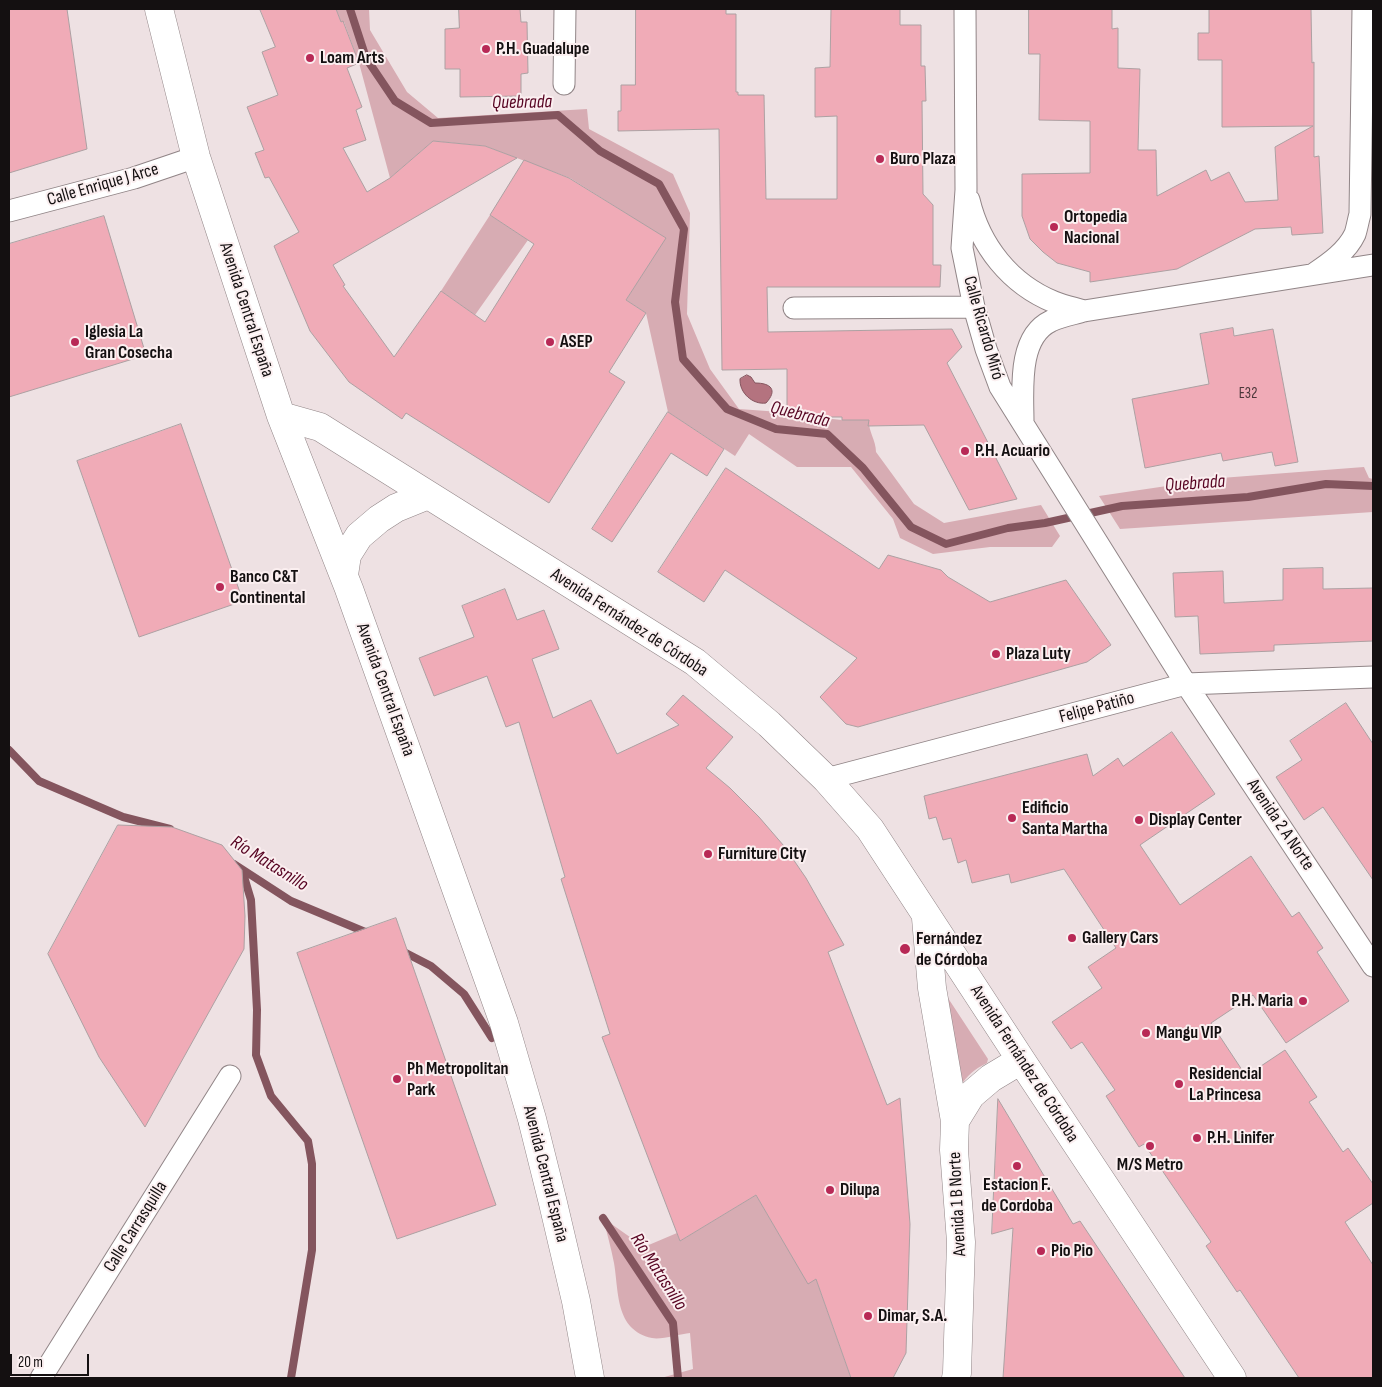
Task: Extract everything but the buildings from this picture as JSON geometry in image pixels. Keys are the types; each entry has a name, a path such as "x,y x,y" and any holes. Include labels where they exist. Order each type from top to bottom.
{"main road":[{"name":"Avenida Central España","path":"159,9 196,156 281,416 344,576 504,1023 532,1119 551,1194 576,1301 590,1378"},
{"name":"Avenida Fernández de Córdoba","path":"281,416 320,428 695,662 769,724 826,778 870,829 1232,1378"},
{"path":"344,576 347,555 359,536 396,508 428,495"},
{"path":"925,914 932,988 955,1121"},
{"name":"Avenida 1 B Norte","path":"956,1378 961,1242 954,1150 955,1121 971,1095 990,1078 1021,1060"}],"street":[{"path":"564,9 564,84"},
{"name":"Calle Ricardo Miró","path":"964,9 966,190 962,248 974,307 986,349 1000,387 1186,684"},
{"path":"1311,275 1329,264 1366,222 1363,9"},
{"name":"Calle Enrique J Arce","path":"9,212 134,178 196,156"},
{"path":"966,190 972,216 985,244 1004,268 1027,288 1055,302 1084,311"},
{"path":"1023,422 1023,372 1027,352 1036,332 1050,321 1084,311 1373,265"},
{"path":"794,308 974,307"},
{"name":"Felipe Patiño","path":"826,778 1186,684 1373,677"},
{"name":"Avenida 2 A Norte","path":"1186,684 1373,966"},
{"name":"Calle Carrasquilla","path":"41,1378 230,1076"}],"shaded area":[{"path":"336,9 369,9 370,30 407,92 438,118 587,109 589,129 673,174 690,213 687,314 710,369 739,409 780,412 787,417 869,420 876,452 914,504 944,523 1041,505 1060,536 1052,547 990,547 933,554 900,538 893,519 851,467 797,467 749,434 735,456 668,412 646,313 626,300 665,238 570,178 485,146 433,141 390,178 359,63 344,22 341,22"},
{"path":"490,215 528,240 475,315 441,291"},
{"path":"747,375 755,383 765,384 771,388 772,394 766,403 756,402 744,393 740,379"},
{"path":"1364,467 1369,478 1373,479 1373,512 1120,529 1099,496 1221,478"},
{"path":"943,995 948,998 988,1059 987,1063 965,1079 960,1087"},
{"path":"756,1195 808,1283 816,1279 851,1378 661,1378 693,1369 690,1333 665,1338 652,1338 640,1334 631,1327 625,1318 618,1297 614,1263 603,1218 644,1247 677,1233 680,1241"}],"waterway":[{"name":"Quebrada","path":"350,9 366,58 395,101 431,123 558,115 600,151 659,184 684,229 675,302 683,359 727,409 776,429 827,434 863,468 911,527 946,544 1008,528 1045,523 1122,506 1248,497 1326,484 1373,486"},
{"name":"Río Matasnillo","path":"9,750 39,781 123,817 170,829"},
{"name":"Río Matasnillo","path":"234,864 291,901 370,934"},
{"path":"242,870 251,900 257,1010 256,1055 271,1096 308,1141 312,1164 312,1250 291,1378"},
{"name":"Río Matasnillo","path":"400,950 431,966 464,994 492,1038"},
{"name":"Río Matasnillo","path":"603,1218 673,1323 678,1378"}],"place":[{"name":"P.H. Guadalupe","path":"486,49"},
{"name":"Loam Arts","path":"310,58"},
{"name":"Buro Plaza","path":"880,159"},
{"name":"Ortopedia Nacional","path":"1054,227"},
{"name":"Iglesia La Gran Cosecha","path":"75,342"},
{"name":"ASEP","path":"550,342"},
{"name":"P.H. Acuario","path":"965,451"},
{"name":"Banco C&T Continental","path":"220,587"},
{"name":"Plaza Luty","path":"996,654"},
{"name":"Edificio Santa Martha","path":"1012,818"},
{"name":"Display Center","path":"1139,820"},
{"name":"Furniture City","path":"708,854"},
{"name":"Gallery Cars","path":"1072,938"},
{"name":"Fernández de Córdoba","path":"905,949"},
{"name":"P.H. Maria","path":"1303,1001"},
{"name":"Mangu VIP","path":"1146,1033"},
{"name":"Ph Metropolitan Park","path":"397,1079"},
{"name":"Residencial La Princesa","path":"1179,1084"},
{"name":"P.H. Linifer","path":"1197,1138"},
{"name":"M/S Metro","path":"1150,1146"},
{"name":"Estacion F. de Cordoba","path":"1017,1166"},
{"name":"Dilupa","path":"830,1190"},
{"name":"Pio Pio","path":"1041,1251"},
{"name":"Dimar, S.A.","path":"868,1316"}]}
